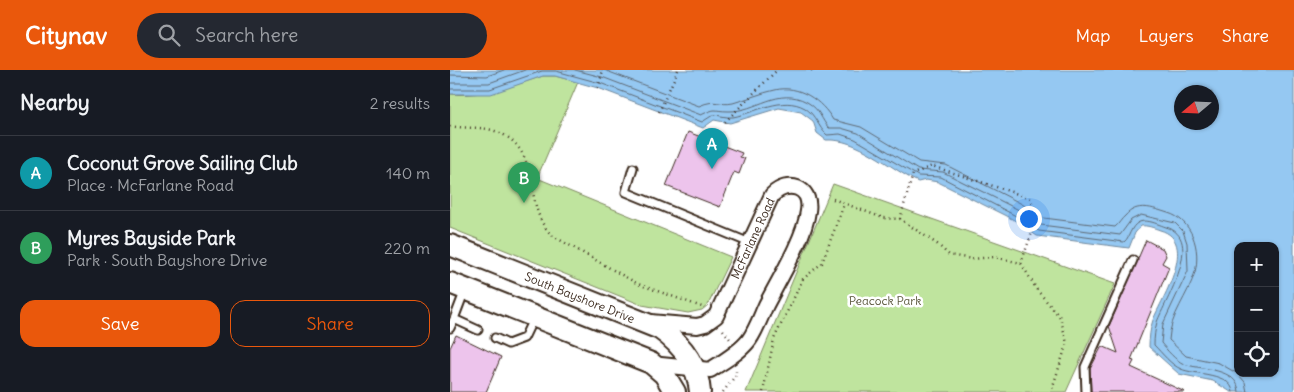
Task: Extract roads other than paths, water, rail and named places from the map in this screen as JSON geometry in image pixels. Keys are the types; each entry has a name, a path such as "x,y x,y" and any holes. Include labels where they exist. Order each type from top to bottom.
{"main road":[{"name":"South Bayshore Drive","path":"451,250 644,322 670,336 688,356 695,370"},
{"path":"458,286 651,363 664,374 675,392"},
{"path":"695,370 700,392"}],"street":[{"name":"McFarlane Road","path":"644,322 697,326 711,320 721,309 772,195 777,190 790,185 799,187 805,192 809,202 806,224 749,340 710,370 695,370 651,363"}],"lane":[{"path":"632,168 626,192 751,244"},
{"path":"1086,392 1085,367 1132,260"},
{"path":"450,328 454,319 458,286"},
{"path":"495,338 508,344 524,338 534,317"},
{"path":"454,319 478,330"}],"water":[{"path":"450,70 1294,70 1294,392 1231,392 1213,381 1179,374 1149,347 1152,323 1169,285 1177,258 1177,246 1171,236 1160,230 1141,226 1135,233 1129,248 1037,236 1014,220 938,182 926,180 918,182 862,149 838,141 826,140 817,133 813,121 801,112 779,108 730,123 714,120 703,128 598,88 555,76 543,76 491,94 450,94"}],"place":[{"name":"Coconut Grove Sailing Club","path":"712,169"},
{"name":"Myres Bayside Park","path":"524,203"}],"park label":[{"name":"Peacock Park","path":"885,300"}]}
